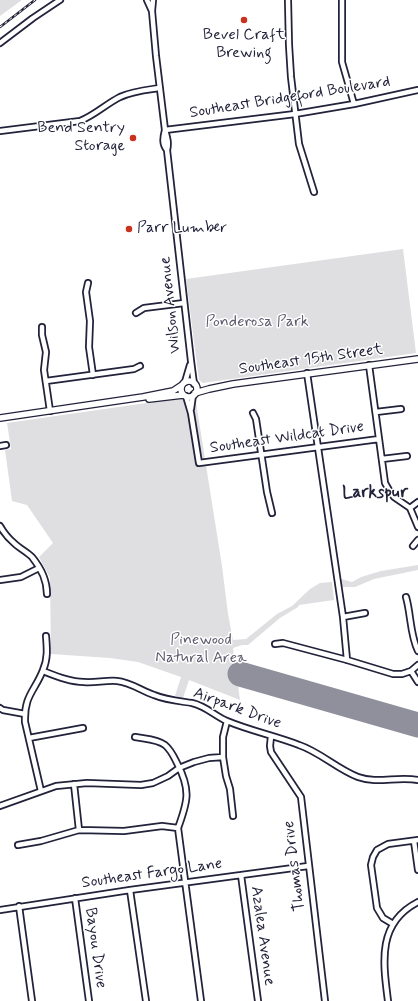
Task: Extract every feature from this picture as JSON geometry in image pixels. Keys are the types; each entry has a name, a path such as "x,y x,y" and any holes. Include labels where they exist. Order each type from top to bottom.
{"main road":[{"name":"Southeast 15th Street","path":"194,394 209,388 307,373 418,359"},
{"path":"0,418 143,397 172,390 190,381 195,385 194,394 150,399 143,397"},
{"path":"184,383 181,390 184,395"},
{"name":"Southeast 15th Street","path":"195,385 209,388"}],"street":[{"path":"0,43 37,15 60,0"},
{"name":"Wilson Avenue","path":"147,0 152,11"},
{"name":"Wilson Avenue","path":"152,0 160,88 165,130 168,141 167,150 190,361 195,385"},
{"path":"288,0 289,45 299,144 314,192"},
{"path":"342,0 342,62 354,104"},
{"path":"0,131 80,121 91,116 120,97 133,92 160,88"},
{"name":"Southeast Bridgeford Boulevard","path":"165,130 295,114 354,104 418,90"},
{"path":"88,283 86,292 90,321 89,347 93,375"},
{"path":"136,313 144,308 184,303"},
{"path":"42,327 42,335 46,352 44,370 50,411"},
{"name":"Wilson Avenue","path":"184,383 188,375 190,361"},
{"path":"369,365 385,483 394,497 410,508 418,527"},
{"path":"46,381 134,369 140,366"},
{"path":"307,373 343,616 347,660"},
{"path":"191,413 191,402 194,394"},
{"path":"184,395 191,413"},
{"path":"376,412 401,409"},
{"name":"Southeast Wildcat Drive","path":"191,413 199,464 379,439"},
{"path":"253,413 256,419 267,492 272,513"},
{"path":"0,446 6,445"},
{"path":"382,459 407,456"},
{"path":"410,508 418,502"},
{"path":"0,526 14,544 31,556 45,578 47,594"},
{"path":"0,537 5,534"},
{"path":"413,546 418,540"},
{"path":"0,580 21,577 39,568"},
{"path":"406,597 414,640 418,652"},
{"path":"343,616 366,613"},
{"path":"42,791 29,738 25,714 29,695 43,671 47,659 46,636"},
{"path":"274,644 283,643 393,674 402,674 411,671 418,665"},
{"name":"Airpark Drive","path":"43,671 65,679 83,682 117,681 178,702 193,703 227,721 300,745 364,779 418,780"},
{"path":"411,671 418,682"},
{"path":"0,708 25,714"},
{"path":"227,721 223,737 223,757 230,789 233,816"},
{"path":"29,738 83,728"},
{"name":"Thomas Drive","path":"271,736 271,752 300,797 325,1001"},
{"path":"135,737 156,741 165,746 171,752 184,778 187,796 186,808 178,828 201,1001"},
{"path":"0,806 56,786 117,783 141,785 153,783 168,776 179,768 209,758 223,757"},
{"path":"74,784 79,830"},
{"path":"18,845 41,841 79,830 124,830 162,826 178,828"},
{"path":"393,924 383,918 378,908 371,865 373,857 377,850 388,844 416,840 418,870"},
{"name":"Southeast Fargo Lane","path":"0,910 185,882 308,866"},
{"name":"Azalea Avenue","path":"241,875 258,1001"},
{"path":"130,890 146,1001"},
{"name":"Bayou Drive","path":"75,898 89,1001"},
{"path":"388,1001 383,958 388,938 393,924 401,914 418,902"},
{"path":"19,906 32,1001"}],"green space":[{"path":"0,0 22,0 0,16"},
{"name":"Ponderosa Park","path":"403,249 416,353 203,383 199,380 186,279"},
{"name":"Pinewood Natural Area","path":"195,396 233,640 246,639 277,614 292,606 310,589 320,583 332,582 334,600 299,605 280,618 248,645 233,648 240,700 189,680 183,698 175,696 181,677 138,662 110,658 51,654 50,578 39,557 53,543 27,505 12,501 5,450 11,449 7,423"},
{"path":"418,565 418,570 374,579 355,587 341,587 341,579 352,582 361,577 381,571"}],"runway":[{"path":"240,674 418,725"}],"railway":[{"path":"0,27 35,0"}],"place":[{"name":"Bevel Craft Brewing","path":"244,20"},
{"name":"Bend Sentry Storage","path":"133,138"},
{"name":"Parr Lumber","path":"129,229"}],"district":[{"name":"Larkspur","path":"375,493"}]}
